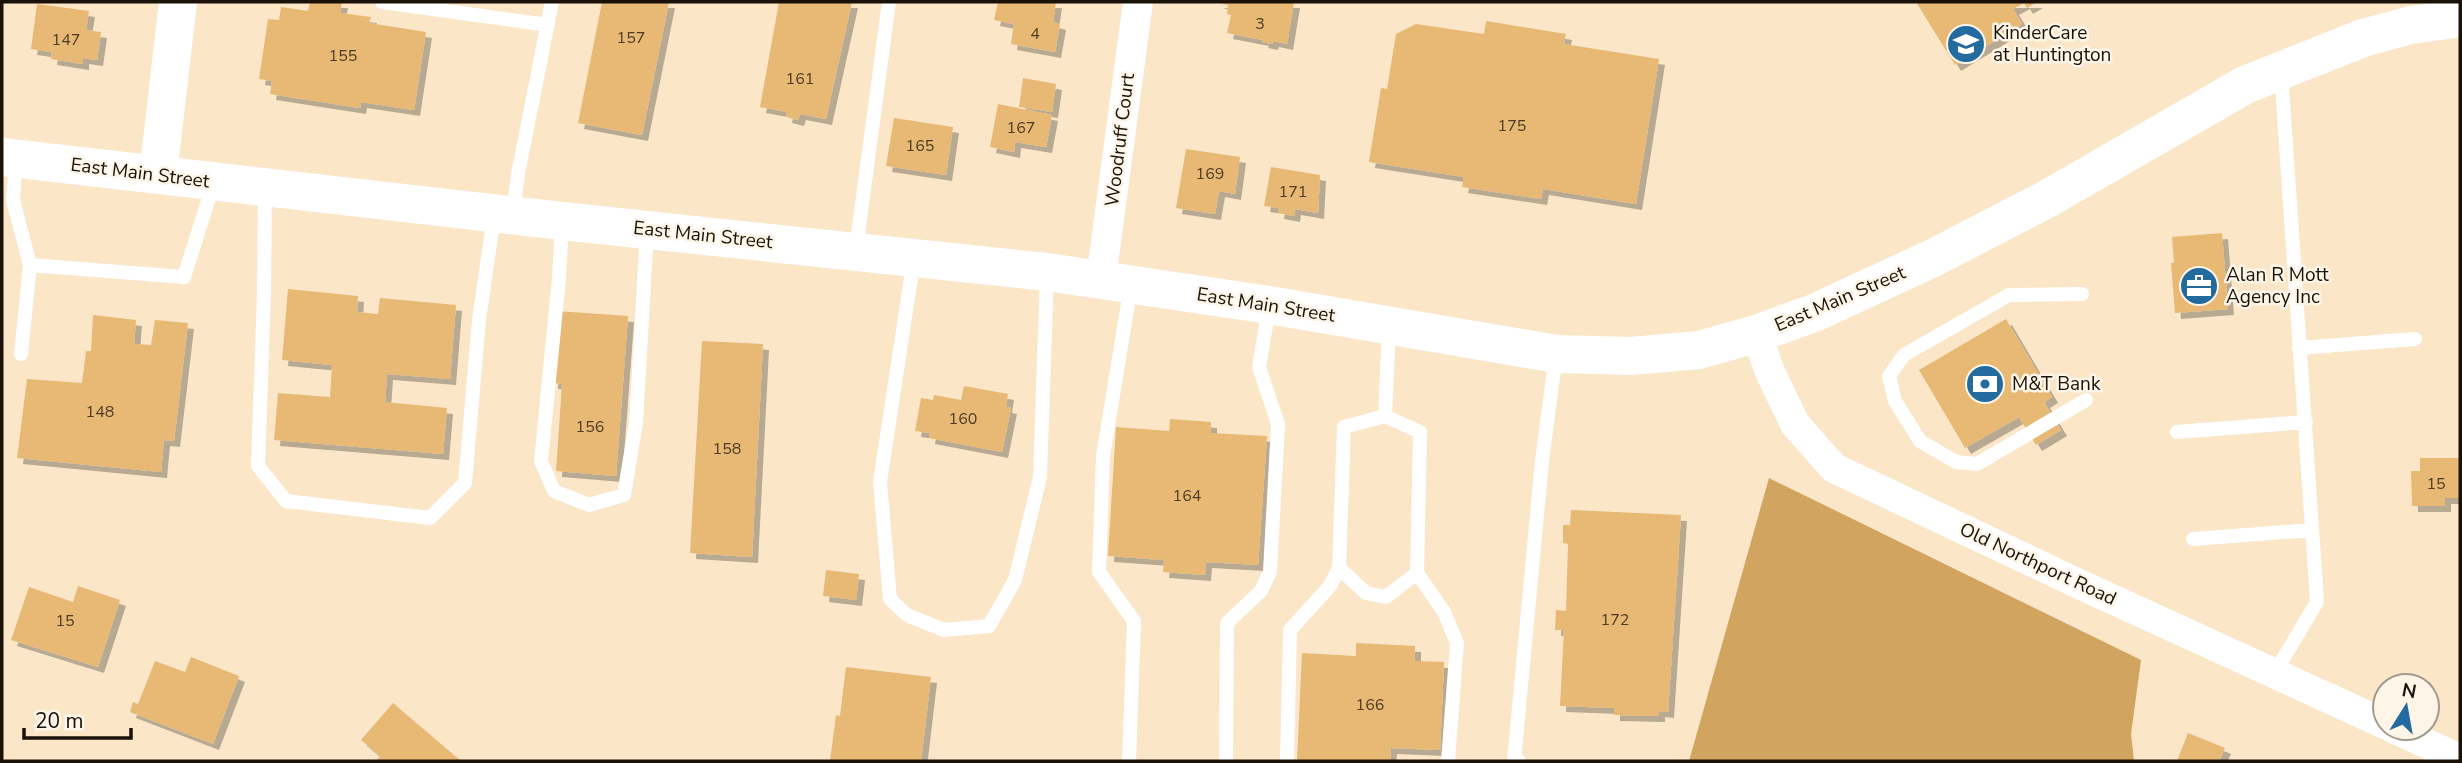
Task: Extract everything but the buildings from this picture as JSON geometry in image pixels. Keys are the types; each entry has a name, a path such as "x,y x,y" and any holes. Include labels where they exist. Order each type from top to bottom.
{"main road":[{"path":"158,175 178,2"},
{"name":"East Main Street","path":"9,158 562,221 1047,272 1269,305 1556,354 1631,356 1699,350 1756,334 1814,313 1933,258 2047,199 2245,85 2363,38 2411,25 2460,18"}],"street":[{"name":"Woodruff Court","path":"1116,281 1138,2"},
{"name":"Old Northport Road","path":"1756,334 1795,425 1834,468 2371,718"},
{"path":"2423,742 2460,759"}],"lane":[{"path":"382,2 548,25"},
{"path":"265,188 258,466 286,501 430,518 465,483 479,320 504,214 518,174 552,2"},
{"path":"856,251 889,2"},
{"path":"2274,674 2316,602 2281,72"},
{"path":"9,158 13,200 30,265 21,354"},
{"path":"30,265 184,277 214,182"},
{"path":"562,221 541,461 554,491 589,505 624,495 636,423 647,230"},
{"path":"914,257 880,482 890,598 907,615 944,630 989,626 1015,580 1040,477 1047,272"},
{"path":"1116,281 1103,456 1099,572 1134,621 1129,761"},
{"path":"2082,294 2009,295 1904,355 1889,376 1895,401 1920,441 1956,462 1977,464 2085,400"},
{"path":"1226,761 1227,623 1261,591 1270,572 1278,425 1259,367 1269,305"},
{"path":"1385,416 1389,327"},
{"path":"2299,348 2415,340"},
{"path":"1519,761 1514,761 1542,461 1556,354"},
{"path":"1287,761 1290,630 1330,586 1339,568 1344,426 1385,416 1420,432 1418,573 1444,612 1457,643 1448,761"},
{"path":"2177,432 2306,422"},
{"path":"2193,539 2312,530"},
{"path":"1339,568 1366,593 1386,597 1418,573"}],"shaded area":[{"path":"1769,478 2141,660 2131,734 2134,761 1689,761"}],"place":[{"name":"KinderCare at Huntington","path":"1966,44"},
{"name":"Alan R Mott Agency Inc","path":"2199,286"},
{"name":"M&T Bank","path":"1985,384"}]}
